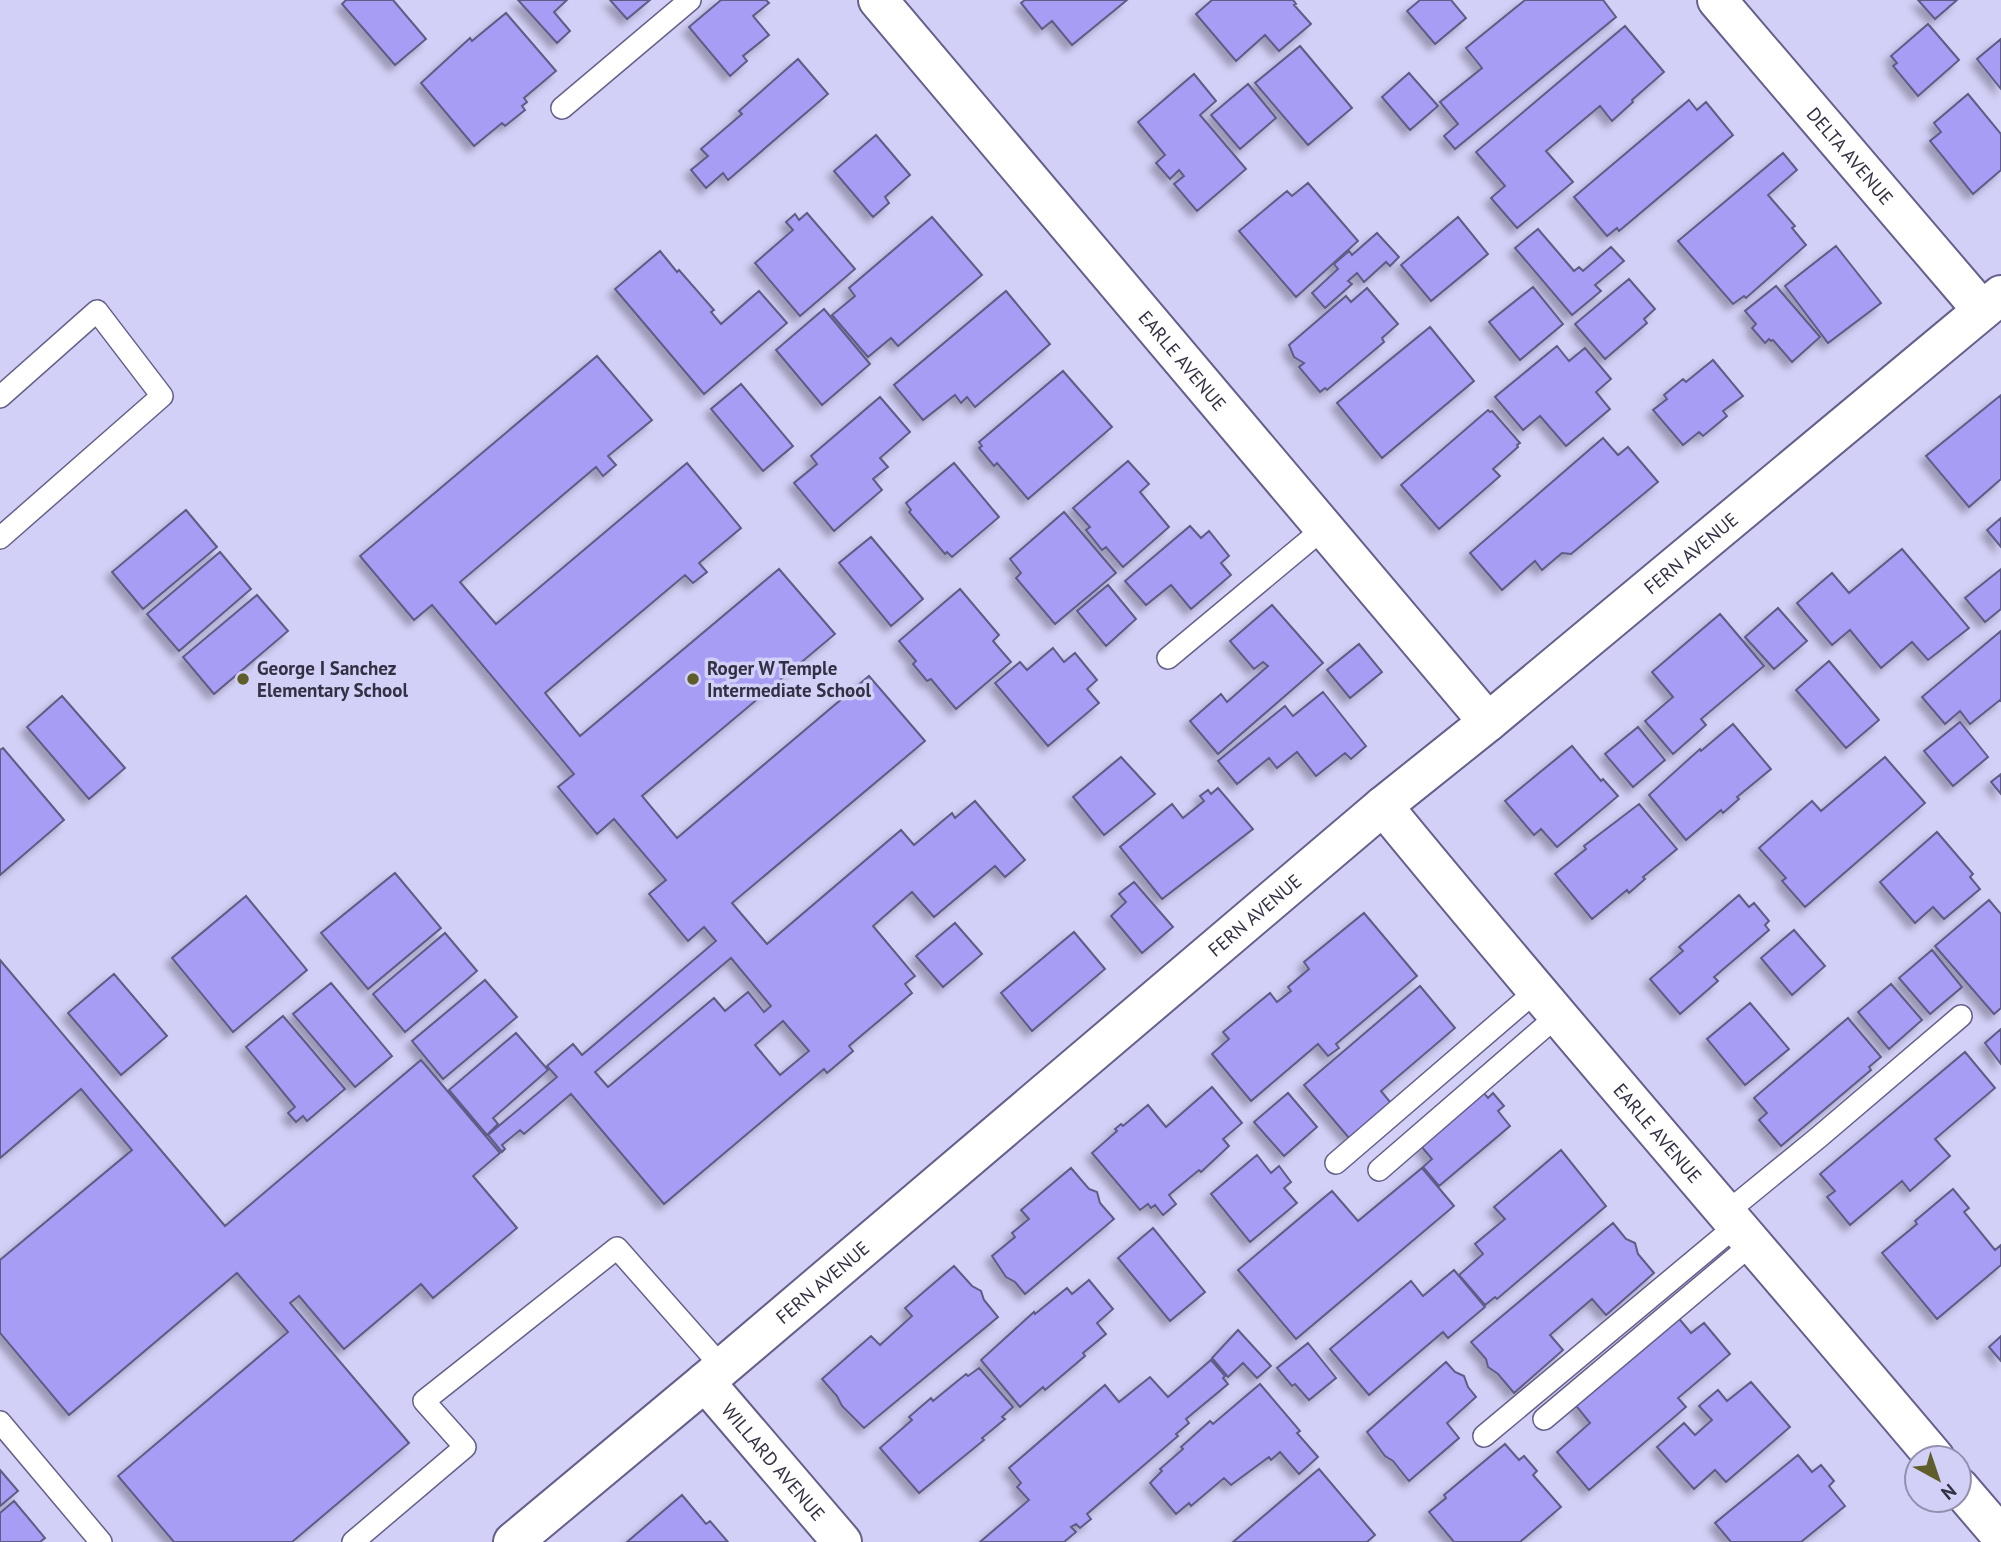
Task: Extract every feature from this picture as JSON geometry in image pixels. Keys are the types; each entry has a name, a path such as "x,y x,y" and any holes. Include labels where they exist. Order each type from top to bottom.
{"street":[{"name":"EARLE AVENUE","path":"878,0 1488,722"},
{"name":"DELTA AVENUE","path":"1717,0 1992,302"},
{"name":"FERN AVENUE","path":"513,1542 1383,806 1488,722 1992,302"},
{"name":"EARLE AVENUE","path":"1383,806 1546,1004 1923,1444"},
{"name":"WILLARD AVENUE","path":"713,1374 842,1542"},
{"path":"1973,1503 2001,1536"}],"lane":[{"path":"562,108 690,0"},
{"path":"0,397 97,311 162,396 0,538"},
{"path":"1168,658 1324,528"},
{"path":"1336,1163 1546,1004"},
{"path":"1379,1170 1546,1004"},
{"path":"1544,1419 1739,1227 1819,1137 1961,1016"},
{"path":"1484,1436 1739,1227"},
{"path":"354,1542 464,1447 424,1401 617,1248 713,1374"},
{"path":"0,1422 101,1542"}],"building":[{"path":"346,0 393,0 426,39 395,65 342,4"},
{"path":"518,0 567,0 554,12 570,31 557,43"},
{"path":"610,0 650,0 627,19"},
{"path":"721,0 766,0 769,3 753,16 769,35 743,56 747,61 730,76 689,27"},
{"path":"1025,0 1127,0 1072,45 1052,21 1042,29 1021,3"},
{"path":"1212,0 1293,0 1296,4 1294,5 1311,24 1279,51 1265,35 1236,61 1196,14"},
{"path":"1420,0 1451,0 1466,18 1435,44 1407,11"},
{"path":"1525,0 1603,0 1616,17 1455,149 1444,136 1458,124 1440,102 1482,68 1466,48"},
{"path":"1918,0 1957,0 1935,19"},
{"path":"506,13 556,71 524,98 527,102 522,106 525,110 505,126 502,123 474,146 421,83 470,38 472,41"},
{"path":"1928,24 1959,60 1918,96 1893,66 1897,63 1891,56"},
{"path":"1625,26 1664,72 1612,121 1600,106 1546,151 1573,182 1517,228 1491,198 1505,186 1476,152"},
{"path":"2001,39 2001,89 1977,59"},
{"path":"1300,46 1352,108 1308,145 1255,83"},
{"path":"798,59 828,94 728,180 723,173 706,188 691,170 708,156 701,149 742,114 739,111"},
{"path":"1409,73 1438,106 1410,130 1382,97"},
{"path":"1194,74 1216,101 1200,115 1246,169 1197,211 1174,184 1184,176 1179,170 1170,179 1156,163 1165,155 1138,122"},
{"path":"1248,84 1276,118 1240,149 1211,115"},
{"path":"1968,94 2001,134 2001,170 1973,194 1930,141 1941,132 1934,123"},
{"path":"1689,100 1697,110 1706,102 1733,135 1619,231 1617,228 1607,236 1574,197"},
{"path":"876,135 910,175 885,197 889,203 873,217 834,171"},
{"path":"1783,153 1797,170 1768,195 1795,226 1792,228 1806,245 1746,298 1744,296 1733,304 1678,241"},
{"path":"1308,183 1358,241 1296,297 1239,231 1287,191 1292,196"},
{"path":"807,213 855,269 800,316 755,263 793,230 786,222 795,214 799,220"},
{"path":"932,217 982,275 898,346 891,338 868,357 832,315 855,296 849,288"},
{"path":"1458,217 1488,254 1431,301 1401,265"},
{"path":"1538,229 1574,271 1579,267 1583,271 1611,247 1624,261 1595,285 1601,291 1572,315 1515,248"},
{"path":"1377,233 1399,257 1390,266 1386,262 1364,282 1357,273 1348,281 1352,284 1325,308 1312,293 1338,269 1334,264 1349,251 1352,255"},
{"path":"1836,246 1881,303 1828,343 1785,286"},
{"path":"660,251 714,310 711,312 721,324 759,291 787,323 704,394 615,289"},
{"path":"1629,279 1655,309 1644,319 1647,323 1605,359 1575,324"},
{"path":"1776,286 1820,337 1792,362 1773,340 1769,339 1765,343 1752,328 1756,324 1745,311"},
{"path":"1533,287 1563,324 1520,360 1489,322"},
{"path":"1367,288 1398,324 1382,338 1384,342 1327,390 1325,388 1320,392 1299,367 1304,363 1294,357 1289,345 1346,296 1351,302"},
{"path":"1006,291 1050,344 975,407 967,397 961,403 955,395 923,420 894,385"},
{"path":"824,309 870,364 822,405 776,350"},
{"path":"1430,327 1474,381 1382,458 1337,403"},
{"path":"1557,346 1569,361 1585,348 1611,379 1596,392 1610,409 1566,446 1540,416 1523,430 1495,397"},
{"path":"597,356 652,420 608,456 616,465 603,476 596,467 460,582 496,624 687,463 741,528 699,563 707,572 693,583 685,575 545,693 580,736 779,569 835,634 642,796 677,838 869,676 925,741 732,903 767,944 901,830 914,845 952,813 955,818 975,801 1025,860 1005,877 995,866 934,917 912,892 873,926 915,976 905,984 912,993 849,1046 853,1051 827,1073 824,1069 664,1204 571,1094 524,1134 520,1130 502,1145 505,1149 502,1152 488,1135 557,1077 547,1066 573,1044 582,1055 716,941 704,927 688,941 649,894 666,880 614,819 597,834 558,787 574,774 432,605 414,620 360,556","holes":["731,958 771,1006 764,1012 748,992 725,1011 714,998 608,1087 595,1072","783,1021 809,1051 780,1075 755,1045"]},
{"path":"1713,360 1743,396 1723,411 1727,416 1703,436 1699,432 1683,445 1653,410 1667,399 1664,395 1683,379 1686,382"},
{"path":"1063,371 1112,427 1028,499 997,463 994,466 979,448 982,446 979,442"},
{"path":"741,384 793,446 763,471 711,409"},
{"path":"2001,395 2001,479 1969,507 1926,456"},
{"path":"880,397 910,432 880,458 888,467 873,479 882,490 834,531 794,483 817,464 811,456"},
{"path":"1488,410 1492,411 1520,443 1493,469 1500,476 1439,529 1401,485"},
{"path":"1603,438 1618,455 1628,447 1658,482 1571,554 1562,553 1542,570 1535,561 1502,590 1470,553"},
{"path":"1128,461 1149,484 1140,492 1169,527 1123,567 1106,547 1102,550 1086,530 1090,527 1073,508"},
{"path":"954,463 999,517 952,557 947,552 945,554 909,512 911,510 906,503"},
{"path":"186,510 217,547 143,609 112,572"},
{"path":"1064,512 1116,573 1055,624 1016,578 1021,573 1010,559"},
{"path":"2001,518 2001,547 1987,530"},
{"path":"1190,526 1201,538 1209,531 1229,556 1221,563 1231,575 1191,609 1171,585 1146,605 1125,581"},
{"path":"871,537 923,599 891,626 839,563"},
{"path":"1902,549 1969,628 1928,660 1912,642 1881,668 1850,630 1832,645 1797,603 1832,573 1849,593"},
{"path":"220,552 251,589 179,651 147,614"},
{"path":"2001,569 2001,609 1985,622 1965,598"},
{"path":"1108,585 1136,619 1106,646 1077,611"},
{"path":"960,589 999,635 993,641 1011,662 956,709 931,679 927,681 913,664 916,661 899,641"},
{"path":"257,595 288,631 214,694 183,657"},
{"path":"1272,605 1323,663 1218,754 1190,721 1221,694 1227,702 1268,666 1263,662 1254,669 1230,641"},
{"path":"1778,608 1807,641 1774,669 1745,637"},
{"path":"1720,614 1764,666 1701,719 1706,725 1673,754 1645,721 1673,697 1652,672"},
{"path":"2001,631 2001,701 1970,724 1960,711 1945,724 1922,697"},
{"path":"1359,644 1382,672 1350,698 1327,670"},
{"path":"1053,648 1064,662 1075,653 1097,680 1087,689 1099,703 1048,746 995,683 1020,662 1027,670"},
{"path":"1829,661 1879,720 1846,748 1796,690"},
{"path":"1323,692 1366,746 1351,759 1345,753 1316,776 1297,752 1277,768 1269,758 1237,784 1218,761 1285,706 1293,716"},
{"path":"62,696 125,768 89,799 27,727"},
{"path":"1960,722 1988,757 1953,786 1924,751"},
{"path":"1733,724 1771,769 1737,797 1739,799 1723,813 1721,810 1686,840 1649,795 1700,749 1701,751"},
{"path":"1638,727 1665,760 1633,787 1605,754"},
{"path":"1572,746 1601,781 1603,779 1618,796 1557,847 1541,829 1534,835 1505,801"},
{"path":"3,748 64,820 0,875 0,750"},
{"path":"1121,757 1155,794 1104,835 1073,797"},
{"path":"1885,757 1925,803 1805,907 1782,881 1786,878 1759,848 1812,801 1821,811"},
{"path":"2001,774 2001,794 1991,782"},
{"path":"1218,788 1253,829 1162,899 1120,847 1172,804 1183,818 1204,801 1200,796 1208,790 1211,794"},
{"path":"1639,804 1677,849 1643,877 1645,879 1629,893 1627,890 1592,919 1555,874 1586,849 1584,846"},
{"path":"1937,832 1973,874 1970,877 1980,889 1944,919 1933,907 1915,923 1880,882"},
{"path":"395,873 441,928 368,989 321,933"},
{"path":"1134,882 1173,927 1142,953 1111,916 1126,902 1119,894"},
{"path":"1739,895 1749,907 1754,903 1769,921 1765,925 1769,930 1714,977 1718,981 1680,1014 1650,979 1683,951 1679,947"},
{"path":"246,896 307,970 233,1032 172,958"},
{"path":"1989,900 2001,914 2001,1008 1994,1014 1935,946"},
{"path":"1364,913 1417,976 1336,1044 1339,1048 1328,1056 1318,1044 1251,1101 1212,1054 1229,1039 1223,1032 1270,993 1277,1002 1291,991 1288,987 1309,969 1304,962"},
{"path":"955,923 982,954 943,987 916,956"},
{"path":"1794,930 1825,966 1792,995 1761,958"},
{"path":"1074,932 1105,969 1032,1031 1001,993"},
{"path":"445,933 477,971 405,1032 373,994"},
{"path":"1932,950 1962,987 1930,1014 1899,978"},
{"path":"0,960 225,1226 421,1060 500,1153 473,1176 517,1228 433,1298 421,1284 344,1349 299,1296 290,1303 409,1443 292,1542 174,1542 118,1476 288,1332 237,1273 69,1415 0,1333 0,1260 132,1150 81,1089 0,1158"},
{"path":"114,974 167,1036 121,1075 68,1013"},
{"path":"485,980 517,1017 443,1079 412,1041"},
{"path":"331,983 392,1056 355,1087 293,1014"},
{"path":"1891,984 1922,1020 1889,1049 1858,1012"},
{"path":"1420,986 1455,1028 1381,1091 1391,1103 1349,1138 1304,1085"},
{"path":"1750,1003 1789,1049 1745,1085 1707,1039"},
{"path":"283,1016 345,1089 307,1121 303,1116 296,1122 288,1113 295,1107 246,1047"},
{"path":"1848,1018 1881,1057 1869,1067 1871,1070 1781,1146 1759,1120 1767,1113 1754,1098"},
{"path":"2001,1029 2001,1064 1985,1043"},
{"path":"516,1033 548,1070 493,1118 498,1124 487,1135 449,1090"},
{"path":"1965,1052 1995,1088 1935,1139 1950,1156 1910,1191 1902,1181 1850,1225 1827,1197 1835,1191 1820,1174"},
{"path":"1212,1087 1242,1123 1223,1139 1229,1146 1201,1172 1199,1170 1169,1195 1176,1204 1163,1215 1155,1205 1151,1208 1148,1204 1140,1210 1092,1153 1117,1131 1115,1129 1121,1124 1123,1126 1148,1105 1166,1127"},
{"path":"1288,1093 1317,1127 1284,1156 1254,1122"},
{"path":"1484,1093 1488,1098 1493,1093 1504,1106 1498,1111 1510,1126 1439,1186 1423,1167 1432,1159 1421,1146"},
{"path":"1561,1150 1606,1206 1497,1299 1495,1297 1485,1305 1459,1275 1483,1254 1475,1244 1505,1219 1494,1207"},
{"path":"1257,1155 1271,1173 1279,1166 1291,1182 1284,1188 1297,1203 1250,1242 1211,1194"},
{"path":"1071,1168 1089,1189 1097,1192 1100,1203 1114,1219 1025,1294 1015,1282 1006,1277 992,1256 1015,1237 1012,1233 1029,1219 1021,1210"},
{"path":"1422,1168 1454,1206 1296,1339 1238,1270 1332,1191 1358,1221"},
{"path":"1953,1189 1969,1208 1964,1212 1995,1250 2001,1245 2001,1265 1937,1319 1882,1253"},
{"path":"1613,1223 1626,1239 1635,1243 1638,1254 1654,1273 1606,1315 1592,1299 1550,1335 1563,1350 1514,1393 1498,1374 1488,1367 1486,1359 1471,1342"},
{"path":"1153,1228 1205,1292 1170,1321 1118,1258"},
{"path":"954,1266 972,1286 981,1291 984,1300 998,1317 864,1428 842,1406 822,1379 871,1336 880,1345 912,1316 905,1308"},
{"path":"1454,1270 1485,1307 1448,1338 1443,1332 1369,1395 1330,1349 1411,1281 1423,1296"},
{"path":"1089,1280 1113,1309 1097,1323 1106,1334 1045,1390 1043,1387 1020,1407 981,1360 1034,1312 1035,1314 1067,1288 1072,1294"},
{"path":"1676,1315 1691,1333 1704,1323 1730,1354 1678,1398 1686,1407 1589,1490 1557,1452 1590,1423 1573,1402"},
{"path":"1238,1330 1271,1366 1257,1378 1243,1363 1228,1377 1212,1358"},
{"path":"2001,1336 2001,1361 1989,1347"},
{"path":"1308,1343 1336,1378 1309,1400 1295,1384 1292,1386 1277,1368"},
{"path":"1211,1360 1225,1376 1223,1378 1228,1384 1186,1419 1189,1423 1176,1434 1178,1436 1087,1514 1091,1519 1080,1528 1076,1524 1071,1527 1076,1532 1064,1542 980,1542 1029,1500 1017,1487 1021,1483 1009,1468 1105,1385 1119,1402 1150,1377 1168,1397"},
{"path":"1446,1362 1455,1372 1464,1376 1476,1397 1447,1423 1459,1438 1409,1481 1367,1432"},
{"path":"979,1368 1013,1407 1002,1417 1005,1419 982,1438 984,1440 919,1493 880,1448 912,1420 909,1417 931,1398 933,1401 966,1374 968,1376"},
{"path":"1751,1382 1790,1427 1726,1482 1715,1470 1694,1489 1657,1447 1684,1423 1695,1435 1712,1420 1699,1406 1718,1390 1727,1401"},
{"path":"1260,1384 1318,1457 1299,1474 1280,1452 1231,1485 1224,1478 1191,1506 1189,1503 1176,1514 1150,1483 1162,1471 1160,1469 1183,1449 1181,1447 1210,1421 1213,1424"},
{"path":"1505,1444 1519,1460 1524,1456 1537,1471 1533,1475 1561,1507 1520,1542 1454,1542 1429,1512 1446,1498 1444,1495"},
{"path":"1798,1455 1812,1472 1821,1465 1834,1481 1829,1486 1845,1506 1801,1542 1731,1542 1715,1523"},
{"path":"1319,1469 1375,1535 1367,1542 1233,1542"},
{"path":"0,1470 18,1491 0,1506"},
{"path":"682,1495 706,1524 710,1521 728,1542 627,1542"},
{"path":"14,1501 45,1538 40,1542 0,1542 0,1513"}],"place":[{"name":"George I Sanchez Elementary School","path":"243,679"},
{"name":"Roger W Temple Intermediate School","path":"693,679"}]}
